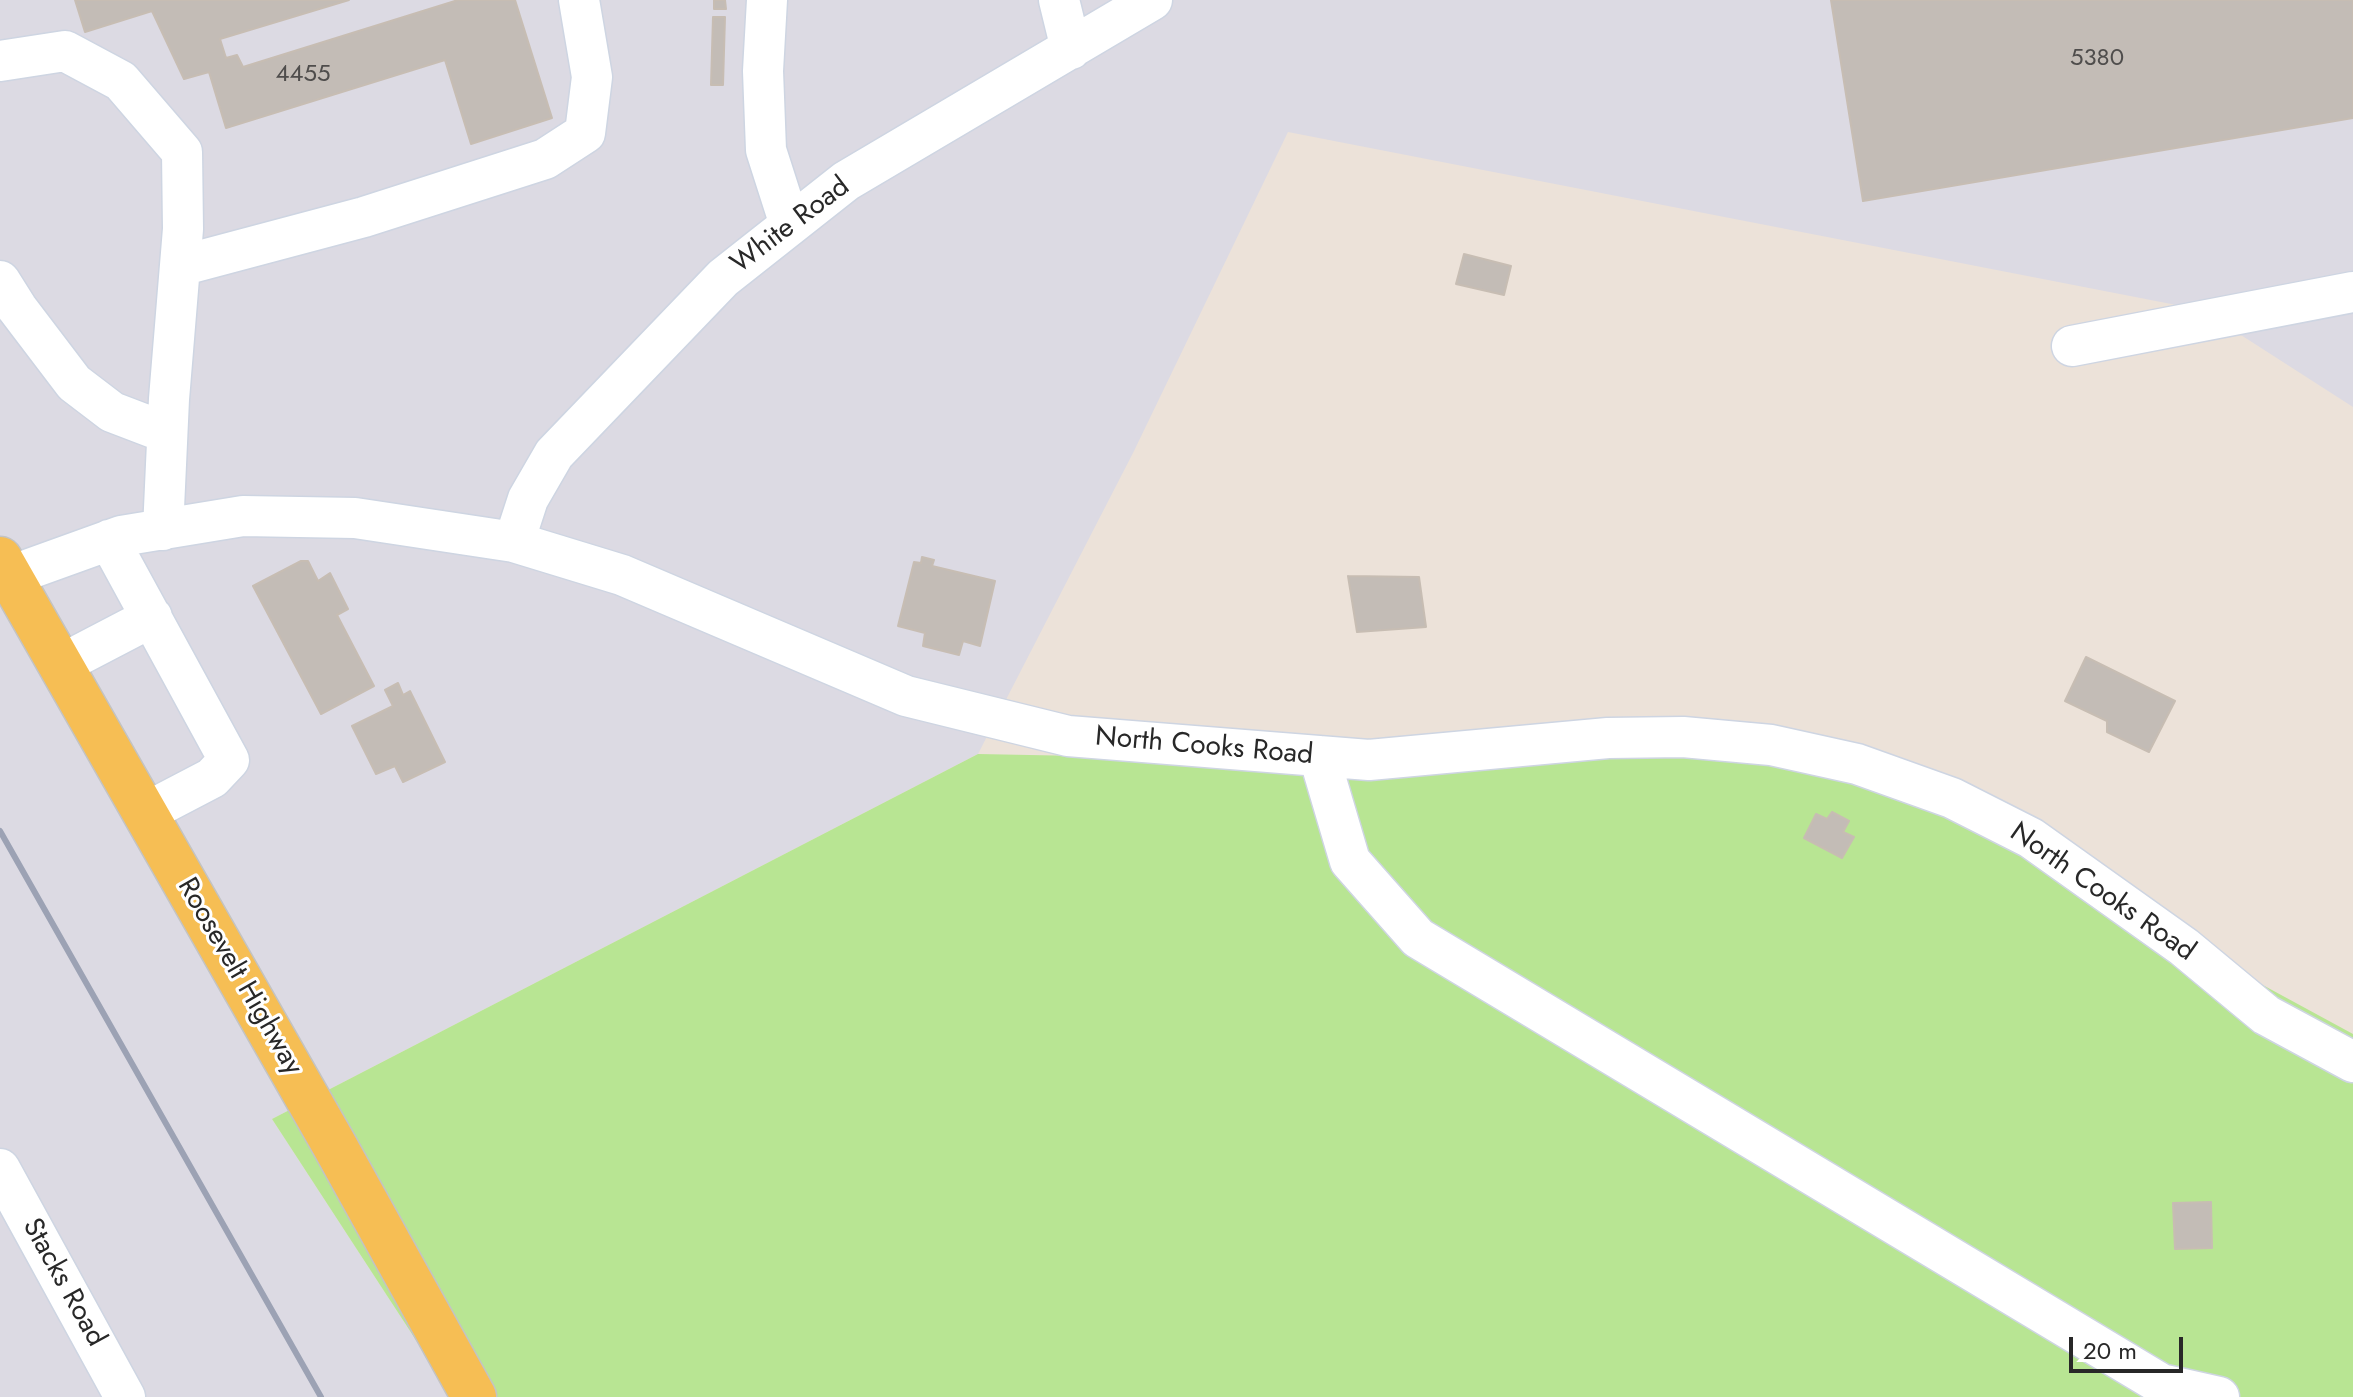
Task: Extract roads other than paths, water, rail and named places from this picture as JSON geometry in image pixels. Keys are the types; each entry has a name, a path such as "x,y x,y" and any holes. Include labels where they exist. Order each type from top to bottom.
{"main road":[{"name":"Roosevelt Highway","path":"5,568 474,1397"}],"street":[{"path":"180,266 364,217 545,159 585,133 592,77 579,0"},
{"path":"767,0 763,71 766,150 790,225"},
{"path":"1059,0 1071,49"},
{"name":"White Road","path":"514,542 528,499 554,454 723,278 846,181 1152,0"},
{"path":"0,61 65,51 121,81 182,152 183,229 167,433 163,530"},
{"path":"0,281 74,383 112,412 167,433"},
{"path":"2072,346 2353,292"},
{"name":"North Cooks Road","path":"5,568 109,540 243,516 355,518 514,542 622,575 906,696 1068,736 1369,760 1608,738 1683,737 1771,745 1857,764 1952,798 2031,838 2184,947 2266,1015 2353,1062"},
{"path":"109,540 229,760 212,778 145,813"},
{"path":"60,665 152,617"},
{"path":"1319,756 1350,861 1418,938 2161,1384 2219,1397"},
{"name":"Stacks Road","path":"0,1169 125,1397"}],"railway":[{"path":"0,831 321,1397"}]}
